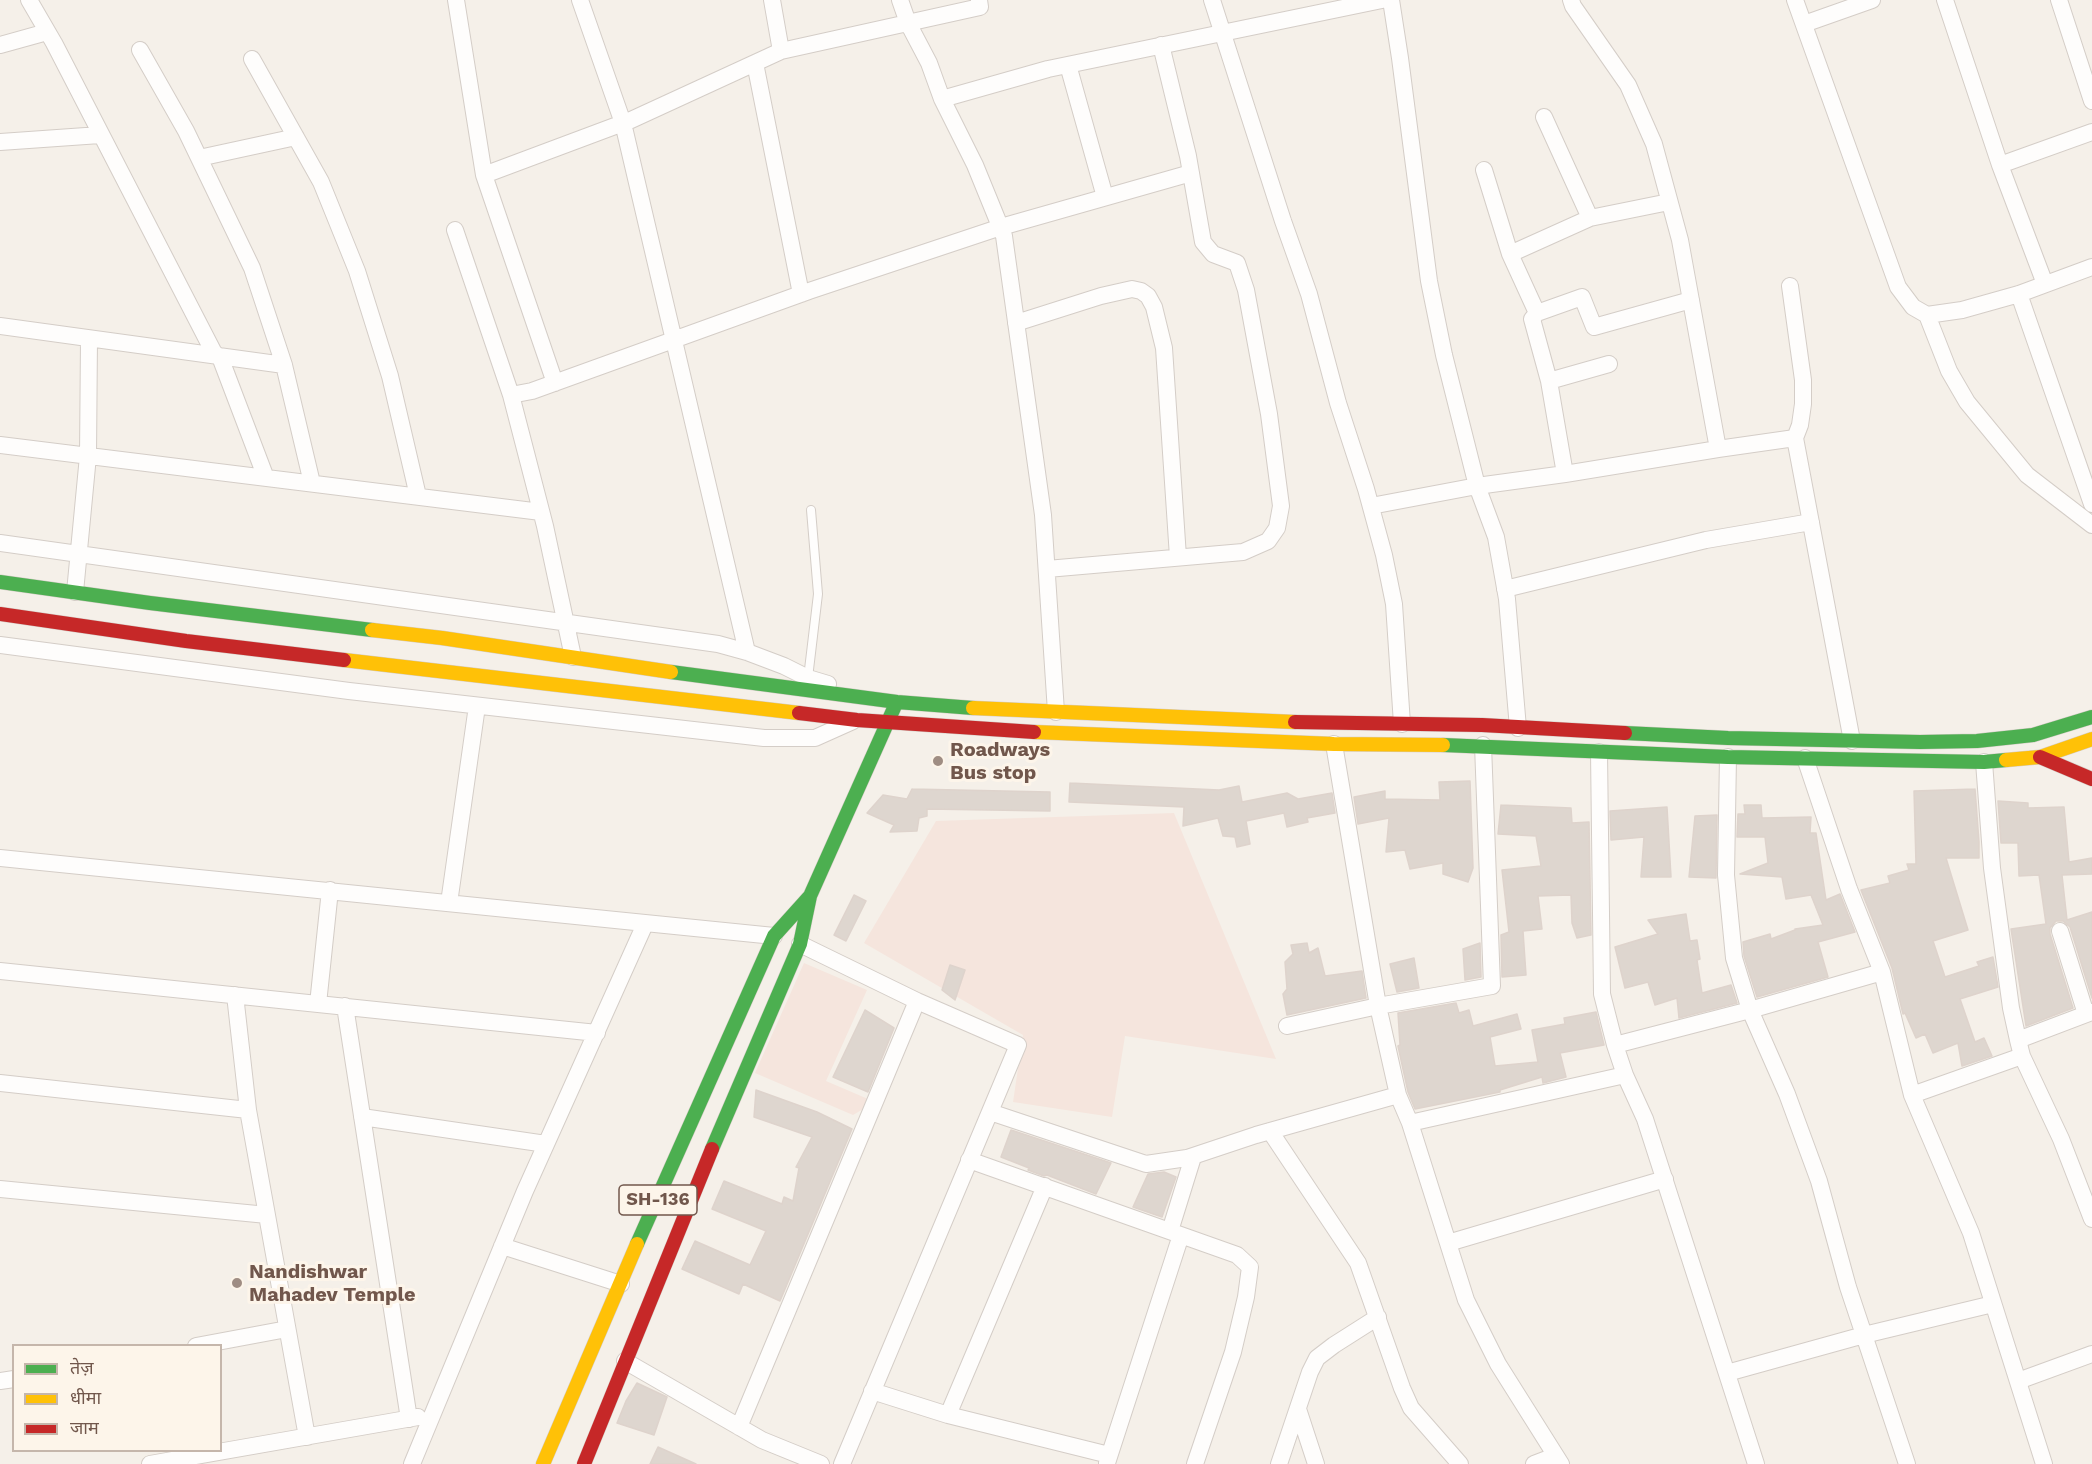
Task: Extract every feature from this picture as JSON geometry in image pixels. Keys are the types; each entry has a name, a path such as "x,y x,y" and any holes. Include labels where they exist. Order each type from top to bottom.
{"main road":[{"path":"0,582 431,637 897,702 1268,722 1402,724 1852,741 1977,741 2033,735 2092,717"},
{"path":"0,614 186,641 857,720 1019,731 1334,744 1483,746 1728,757 1984,762 2040,757 2092,739"},
{"path":"810,896 897,702"},
{"path":"2033,735 2040,757"},
{"path":"2040,757 2092,778"},
{"name":"SH-136","path":"543,1464 594,1342 774,936 810,896"},
{"name":"SH-136","path":"584,1464 719,1131 800,944 810,896"}],"street":[{"path":"28,0 47,32 214,353 220,357 266,478"},
{"path":"456,0 484,175 555,383"},
{"path":"580,0 623,123 747,652"},
{"path":"772,0 781,51"},
{"path":"900,0 908,23 929,63 942,99 975,165 1004,236 1043,515 1056,712"},
{"path":"484,175 623,123 781,51 980,7 979,0"},
{"path":"1212,0 1283,221 1309,294 1338,403 1384,555 1394,604 1402,724"},
{"path":"942,99 1068,65 1382,0"},
{"path":"1390,0 1400,58 1429,281 1444,355 1477,486 1496,537 1505,588 1518,728"},
{"path":"1571,0 1628,85 1654,144 1680,240 1719,448"},
{"path":"1795,0 1898,287 1913,307 1927,315 1962,310 2019,294 2092,267"},
{"path":"1804,24 1872,0"},
{"path":"1945,0 2000,165 2045,284"},
{"path":"2059,0 2092,101"},
{"path":"0,45 47,32"},
{"path":"1047,569 1243,552 1268,541 1277,528 1281,506 1269,414 1246,290 1237,263 1213,254 1203,242 1191,172 1161,45"},
{"path":"140,50 199,159 252,268 284,365 312,483"},
{"path":"252,58 321,182 357,271 390,376 418,496"},
{"path":"755,63 801,294"},
{"path":"1068,65 1105,197"},
{"path":"1544,117 1590,218"},
{"path":"2000,165 2092,132"},
{"path":"0,142 100,135"},
{"path":"199,159 296,136"},
{"path":"1484,170 1510,254 1538,312"},
{"path":"511,396 555,383 801,294 1001,227 1191,172"},
{"path":"1510,254 1590,218 1670,202"},
{"path":"455,230 511,396 541,512 573,657"},
{"path":"1790,286 1803,380 1802,415 1795,438 1852,741"},
{"path":"1016,324 1122,291 1132,289 1148,296 1154,307 1164,348 1178,557"},
{"path":"2019,294 2092,504"},
{"path":"1565,474 1550,381 1532,319 1538,312 1582,297 1594,327 1691,300"},
{"path":"1927,315 1950,371 1967,402 2026,475 2092,525"},
{"path":"0,326 284,365"},
{"path":"75,592 88,456 88,339"},
{"path":"1550,381 1609,364"},
{"path":"1371,506 1477,486 1795,438"},
{"path":"0,445 541,512"},
{"path":"1505,588 1706,540 1811,522"},
{"path":"0,543 718,644 747,652 808,678 897,702"},
{"path":"0,645 349,691 764,738 815,738 857,720"},
{"path":"449,903 477,706"},
{"path":"1334,744 1378,1006 1398,1095 1410,1123 1466,1300 1498,1364 1558,1460 1534,1464"},
{"path":"1287,1026 1378,1006 1492,986 1483,746"},
{"path":"1599,752 1602,994 1615,1045 1625,1075 1645,1119 1756,1464"},
{"path":"1728,757 1726,875 1734,958 1750,1010 1787,1094 1819,1181 1848,1287 1906,1464"},
{"path":"1804,758 1849,890 1882,972 1912,1095 1971,1233 2044,1464"},
{"path":"1984,762 1992,868 2011,1008 2020,1048 2061,1139 2092,1219"},
{"path":"0,858 774,936"},
{"path":"318,1004 330,890"},
{"path":"412,1464 546,1144 645,924"},
{"path":"1912,1095 2020,1048 2089,1013 2060,931"},
{"path":"800,944 917,1001 1018,1045 842,1464"},
{"path":"0,971 597,1033"},
{"path":"1615,1045 1750,1010 1882,972"},
{"path":"235,995 248,1110 307,1437"},
{"path":"739,1427 917,1001"},
{"path":"345,1006 409,1419"},
{"path":"1410,1123 1625,1075"},
{"path":"0,1083 248,1110"},
{"path":"990,1112 1146,1164 1193,1157 1270,1131 1398,1095"},
{"path":"362,1117 546,1144"},
{"path":"1270,1131 1358,1263 1411,1408 1460,1464"},
{"path":"872,1391 1108,1460 1175,1233 1193,1157"},
{"path":"969,1160 1237,1255 1250,1267 1246,1297 1233,1352 1195,1464"},
{"path":"1448,1243 1665,1179"},
{"path":"948,1415 1045,1186"},
{"path":"0,1189 267,1215"},
{"path":"502,1246 621,1284"},
{"path":"1727,1373 1864,1335 1994,1304"},
{"path":"1279,1464 1310,1372 1317,1358 1378,1317"},
{"path":"207,1344 286,1329"},
{"path":"2018,1381 2092,1354"},
{"path":"625,1361 762,1440 821,1464"},
{"path":"1298,1409 1316,1464"},
{"path":"222,1452 432,1415"},
{"path":"150,1464 220,1452"}],"lane":[{"path":"808,678 818,594 812,510"}],"shaded area":[{"path":"1174,813 1276,1059 1125,1036 1112,1117 1013,1102 1023,1035 864,943 936,821"},
{"path":"804,963 867,990 826,1081 875,1102 853,1115 755,1073"}],"building":[{"path":"1470,781 1473,868 1468,882 1443,874 1443,863 1410,869 1405,850 1386,852 1389,818 1358,824 1354,797 1385,791 1385,799 1440,800 1439,782"},
{"path":"1070,783 1219,790 1239,786 1242,802 1287,793 1298,799 1332,793 1335,813 1307,818 1308,822 1287,827 1284,813 1246,821 1250,844 1237,847 1235,837 1223,836 1218,818 1183,826 1184,807 1069,802"},
{"path":"912,789 1050,792 1050,811 927,809 927,816 919,818 917,831 890,832 894,825 867,813 883,795 907,799"},
{"path":"1975,789 1979,858 1946,858 1968,930 1933,941 1945,977 1979,966 1977,962 1993,957 1998,987 1960,999 1975,1042 1984,1038 1992,1056 1962,1066 1958,1043 1933,1053 1925,1034 1916,1038 1905,1013 1903,1014 1892,968 1861,890 1890,883 1888,876 1909,870 1907,864 1916,864 1914,791"},
{"path":"1998,801 2028,803 2028,808 2064,807 2069,862 2092,858 2092,874 2062,875 2067,920 2092,912 2092,998 2070,927 2063,921 2056,921 2050,928 2050,934 2073,1008 2026,1026 2011,929 2046,924 2039,875 2019,876 2018,843 2001,843"},
{"path":"1501,805 1571,808 1572,823 1589,822 1591,935 1577,938 1572,923 1571,895 1538,896 1542,929 1523,931 1526,975 1502,977 1501,935 1509,932 1502,870 1541,866 1536,836 1498,834"},
{"path":"1744,805 1761,805 1762,818 1811,817 1810,833 1816,833 1826,900 1840,894 1855,932 1818,942 1828,977 1757,997 1744,956 1743,942 1770,934 1771,939 1795,929 1823,925 1811,895 1786,899 1782,877 1740,874 1768,863 1765,837 1737,837 1738,814 1745,814"},
{"path":"1667,807 1671,877 1641,877 1644,837 1611,840 1610,811"},
{"path":"1717,815 1716,878 1689,877 1695,816"},
{"path":"854,895 866,901 846,941 834,935"},
{"path":"1686,914 1690,941 1697,940 1700,959 1697,960 1702,993 1731,985 1737,1003 1679,1018 1677,998 1655,1005 1648,982 1625,988 1615,947 1658,934 1648,920"},
{"path":"1307,943 1309,953 1318,948 1325,976 1362,971 1366,998 1287,1015 1283,994 1287,989 1285,962 1293,954 1291,945"},
{"path":"1480,943 1481,977 1465,980 1463,949"},
{"path":"1414,958 1419,988 1397,992 1390,964"},
{"path":"950,965 965,970 955,1000 942,990"},
{"path":"1456,1003 1459,1013 1469,1010 1473,1026 1517,1014 1521,1029 1490,1037 1495,1066 1538,1062 1532,1030 1565,1024 1564,1018 1596,1012 1604,1045 1560,1053 1566,1077 1543,1083 1542,1077 1500,1090 1500,1092 1415,1109 1408,1092 1398,1046 1400,1045 1398,1013"},
{"path":"865,1010 894,1028 868,1092 833,1077"},
{"path":"756,1090 817,1112 852,1129 780,1301 743,1284 739,1294 682,1269 695,1241 750,1265 766,1231 712,1209 724,1181 782,1204 784,1197 793,1201 799,1168 796,1167 812,1137 754,1117"},
{"path":"1011,1130 1111,1163 1096,1194 1028,1170 1029,1168 1001,1157"},
{"path":"1164,1172 1176,1177 1162,1217 1133,1207 1148,1174"},
{"path":"637,1383 667,1397 654,1435 617,1423"},
{"path":"658,1447 696,1464 650,1464"}],"traffic: fast":[{"path":"0,582 372,630"},
{"path":"671,672 897,702 973,708"},
{"path":"712,1149 800,944 810,896 894,708"},
{"path":"1625,733 1728,738 1977,741 2033,735 2092,717"},
{"path":"1443,745 1728,757 1984,762 2006,760"},
{"path":"637,1244 774,936 810,896"}],"traffic: slow":[{"path":"372,630 442,638 671,672"},
{"path":"344,660 799,713"},
{"path":"973,708 1295,722"},
{"path":"1034,732 1334,744 1443,745"},
{"path":"2006,760 2040,757 2092,739"},
{"path":"543,1464 637,1244"}],"traffic: jam":[{"path":"0,614 186,641 344,660"},
{"path":"799,713 857,720 1034,732"},
{"path":"1295,722 1482,725 1625,733"},
{"path":"2040,757 2092,779"},
{"path":"584,1464 712,1149"}],"place":[{"name":"Roadways Bus stop","path":"938,761"},
{"name":"Nandishwar Mahadev Temple","path":"237,1283"}]}
